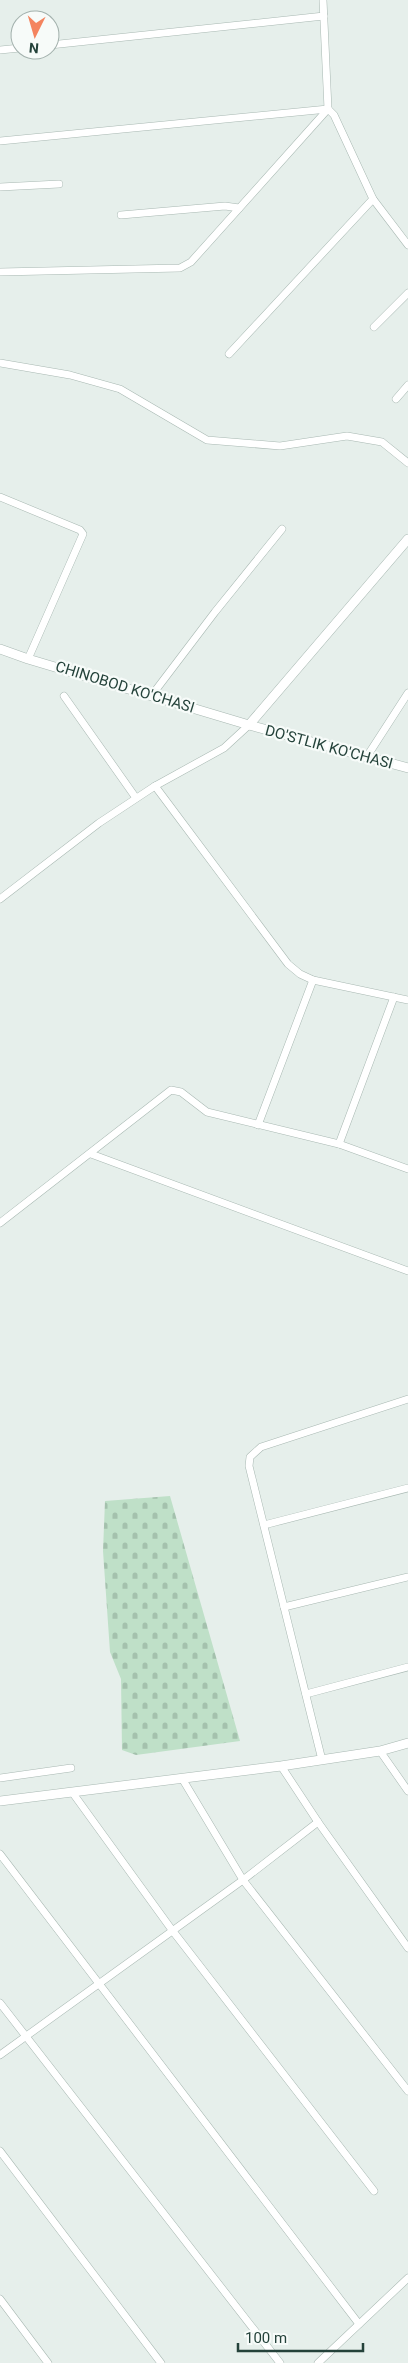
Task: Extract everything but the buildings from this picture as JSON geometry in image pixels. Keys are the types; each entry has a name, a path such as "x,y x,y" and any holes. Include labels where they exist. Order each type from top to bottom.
{"street":[{"path":"323,0 328,109 334,115 373,199 408,245"},
{"path":"60,43 324,16"},
{"path":"0,141 328,109"},
{"path":"0,272 180,268 191,262 328,109"},
{"path":"0,187 59,184"},
{"path":"229,354 373,199"},
{"path":"121,216 225,206 239,208"},
{"path":"374,327 408,293"},
{"path":"0,363 70,375 120,390 207,440 280,446 347,436 382,442 408,463"},
{"path":"396,399 408,385"},
{"path":"0,497 80,530 83,534 28,659"},
{"path":"152,695 215,612 282,529"},
{"path":"0,899 99,823 136,798 224,748 250,725 408,539"},
{"name":"CHINOBOD KO'CHASI","path":"0,649 250,725"},
{"path":"366,758 408,693"},
{"path":"64,696 136,798"},
{"name":"DO'STLIK KO'CHASI","path":"250,725 408,768"},
{"path":"155,786 288,964 300,974 314,980 408,1000"},
{"path":"258,1125 314,980"},
{"path":"339,1144 394,997"},
{"path":"0,1223 171,1090 181,1092 208,1112 339,1144 408,1169"},
{"path":"90,1154 408,1271"},
{"path":"322,1760 249,1466 250,1457 261,1447 408,1399"},
{"path":"264,1525 408,1488"},
{"path":"284,1608 408,1577"},
{"path":"306,1694 408,1667"},
{"path":"0,1801 183,1780 380,1752 408,1743"},
{"path":"380,1752 408,1791"},
{"path":"281,1766 318,1822 408,1948"},
{"path":"0,1778 71,1768"},
{"path":"183,1780 242,1880 408,2091"},
{"path":"72,1792 172,1930 374,2191"},
{"path":"0,2055 242,1880 318,1822"},
{"path":"0,1854 359,2324"},
{"path":"0,2003 280,2363"},
{"path":"0,2151 161,2363"},
{"path":"318,2363 408,2278"},
{"path":"0,2300 48,2363"}],"green space":[{"path":"170,1496 240,1741 136,1755 122,1750 121,1679 110,1652 103,1551 105,1501"}]}
